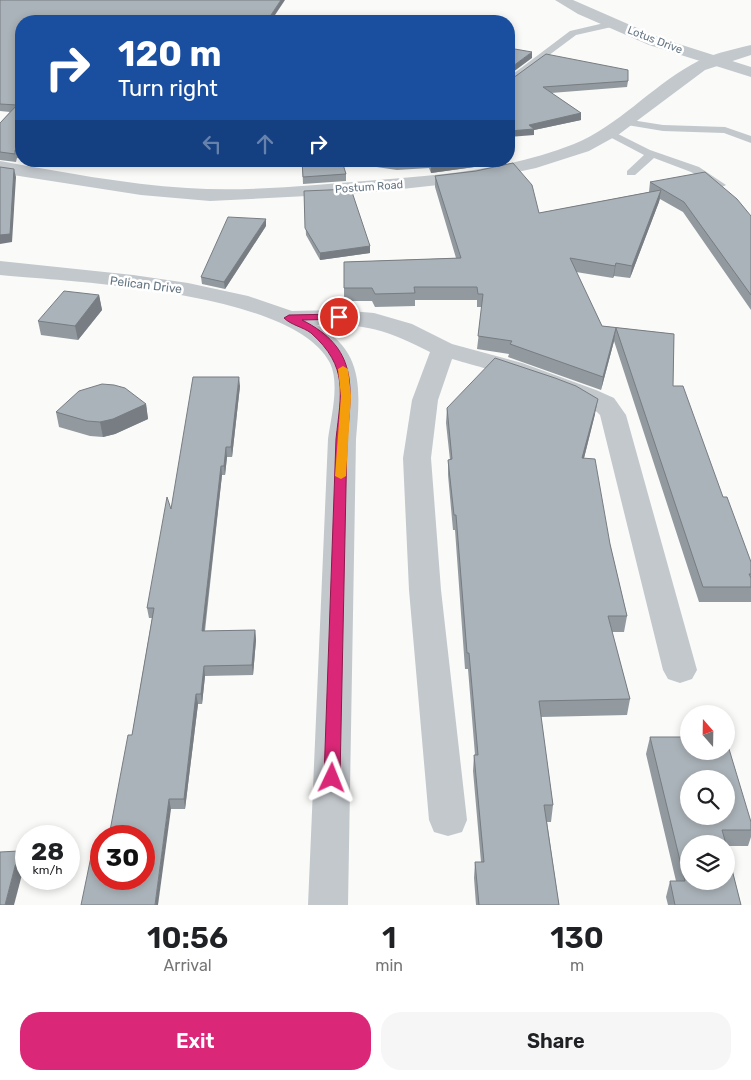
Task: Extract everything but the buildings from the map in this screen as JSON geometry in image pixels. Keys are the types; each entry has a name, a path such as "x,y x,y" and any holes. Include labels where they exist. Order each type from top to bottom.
{"street":[{"name":"Lotus Drive","path":"562,0 613,24 709,61 751,72"},
{"name":"Postum Road","path":"515,167 582,147 610,133 692,70 709,61 751,50"},
{"name":"Postum Road","path":"0,167 134,189 190,194 276,193 421,184 464,178 513,167"},
{"name":"Pelican Drive","path":"0,268 213,294 247,302 312,329 334,350 342,364 346,396 342,439 328,905"},
{"path":"289,318 339,317 374,320 404,329 443,349 565,386 604,404 613,415 680,670"},
{"path":"443,349 425,400 418,458 424,590 448,820"}],"lane":[{"path":"515,77 573,33 613,24"},
{"path":"625,122 657,127 724,130 751,140"},
{"path":"610,133 652,154 679,160 700,170 726,191"},
{"path":"631,173 652,154"}],"slow traffic":[{"path":"341,476 346,396 343,369"}],"route":[{"path":"332,778 342,439 346,396 342,364 334,350 312,329 289,318 339,317"}]}
